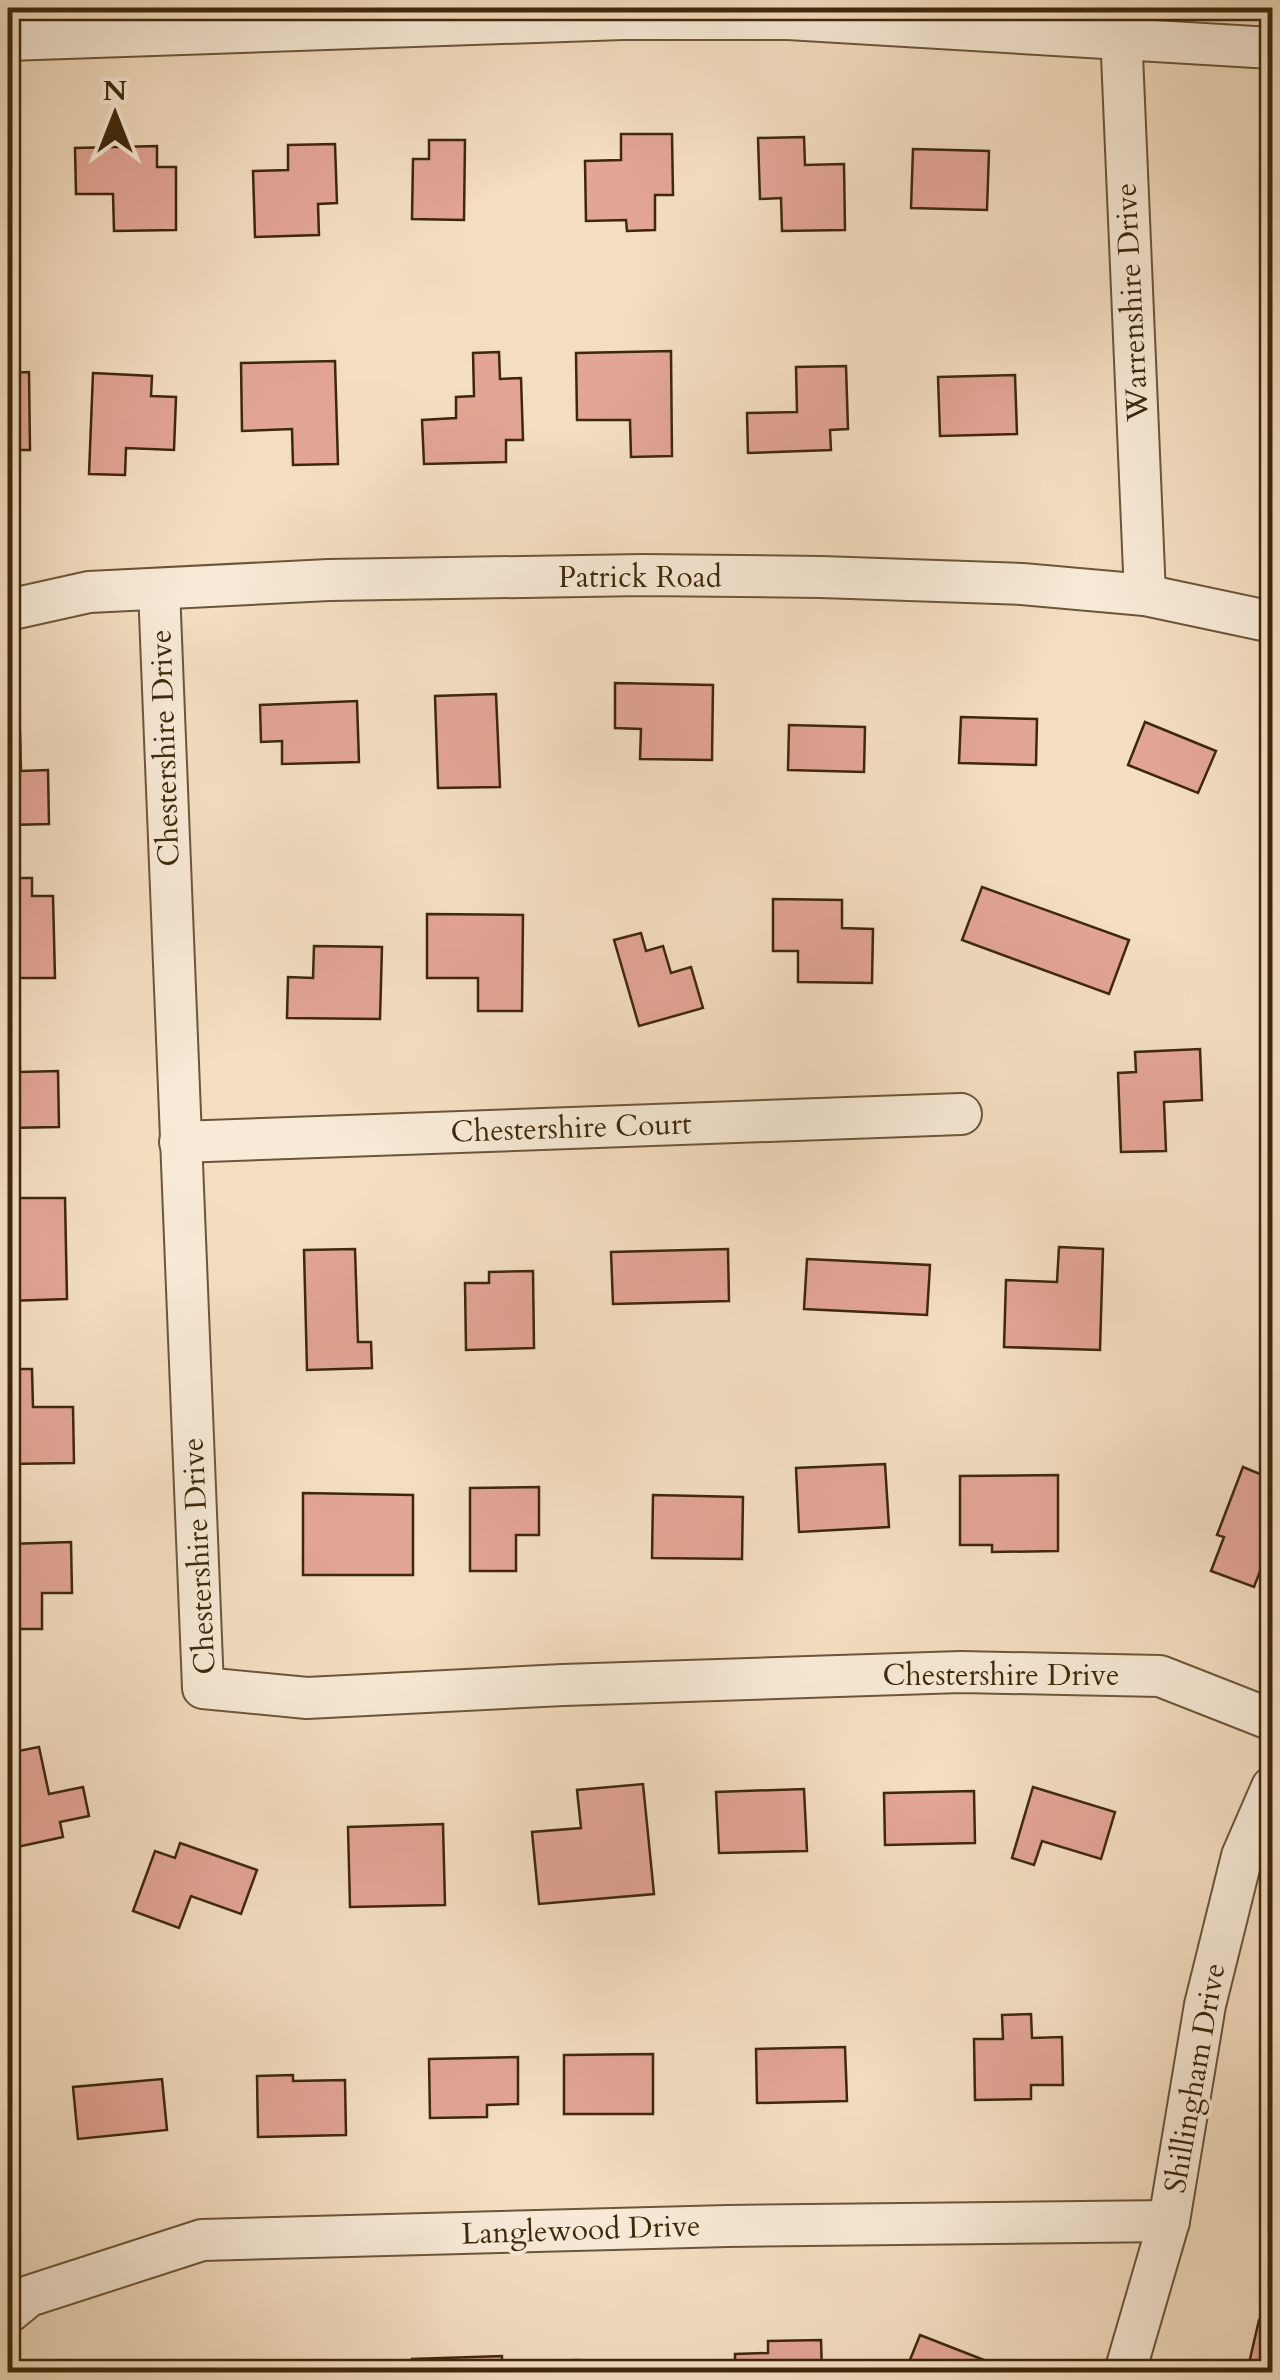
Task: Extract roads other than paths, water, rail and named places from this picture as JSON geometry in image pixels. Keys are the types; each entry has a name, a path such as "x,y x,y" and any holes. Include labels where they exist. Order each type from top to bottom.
{"street":[{"path":"8,40 623,19 788,19 1121,24 1272,48"},
{"name":"Warrenshire Drive","path":"1121,24 1145,596"},
{"name":"Patrick Road","path":"8,610 90,592 329,580 644,575 1022,584 1145,596 1272,622"},
{"name":"Chestershire Drive","path":"159,589 203,1688 307,1698 961,1672 1160,1676 1272,1720"},
{"name":"Chestershire Court","path":"180,1142 961,1114"},
{"name":"Shillingham Drive","path":"1126,2372 1169,2222 1205,2004 1242,1856 1272,1787"},
{"name":"Langlewood Drive","path":"8,2313 29,2296 202,2240 728,2226 1169,2222"}]}
